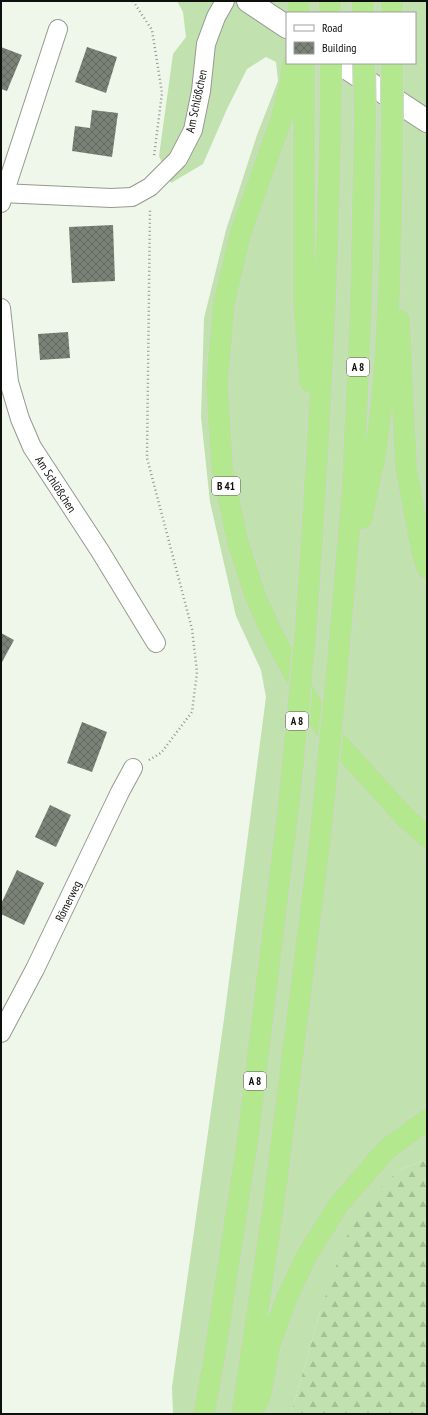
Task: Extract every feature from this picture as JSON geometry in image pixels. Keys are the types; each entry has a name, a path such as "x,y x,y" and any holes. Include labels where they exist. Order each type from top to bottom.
{"highway":[{"path":"298,12 299,1"},
{"path":"302,1 303,12"},
{"path":"330,1 330,12"},
{"path":"363,1 364,12"},
{"path":"392,1 392,12"},
{"path":"293,64 297,89 304,302 316,483"},
{"path":"297,89 304,64"},
{"name":"A 8","path":"204,1414 214,1359 248,1137 306,640 326,299 331,64"},
{"name":"A 8","path":"242,1414 273,1209 320,839 343,614 352,485 360,327 365,121 364,64"},
{"path":"343,614 376,450 384,364 390,255 392,64"},
{"name":"B 41","path":"297,89 280,123 240,232 224,303 217,383 222,468 238,543 256,598 274,637 299,684 325,728 404,817 427,837"},
{"path":"390,255 400,331 406,468 422,552 427,568"},
{"path":"250,1414 260,1396 270,1344 286,1300 306,1257 339,1204 387,1149 427,1120"}],"street":[{"name":"Am Schlößchen","path":"58,29 2,196 132,197 150,187 178,159 193,130 201,91 206,44 216,17 225,1"},
{"path":"248,1 286,26"},
{"path":"341,64 427,121"},
{"name":"Am Schlößchen","path":"1,308 10,382 20,419 32,447 100,550 156,643"},
{"name":"Römerweg","path":"1,1033 133,768"}],"path":[{"path":"133,1 152,30 162,93 150,187 147,458 192,629 197,672 192,712 161,753 133,768"}],"green space":[{"path":"177,1 427,1 427,1159 399,1170 320,1312 291,1414 173,1414 172,1387 224,1019 266,697 261,670 236,616 210,502 201,417 204,318 226,230 257,135 278,81 276,62 266,57 247,69 227,109 203,164 171,183 159,156 173,54 186,37 183,12"},
{"path":"427,1159 427,1414 291,1414 320,1312 346,1238 364,1203 399,1170"}],"building":[{"path":"1,47 22,55 7,91 1,89"},
{"path":"87,47 117,57 106,93 75,82"},
{"path":"92,110 118,113 112,157 72,151 75,126 90,128"},
{"path":"113,225 115,281 72,283 69,227"},
{"path":"68,332 70,358 40,360 38,334"},
{"path":"1,633 14,640 1,664"},
{"path":"82,722 107,732 92,772 67,763"},
{"path":"50,805 71,815 56,847 35,837"},
{"path":"17,870 44,883 24,925 1,914 1,904"}]}
